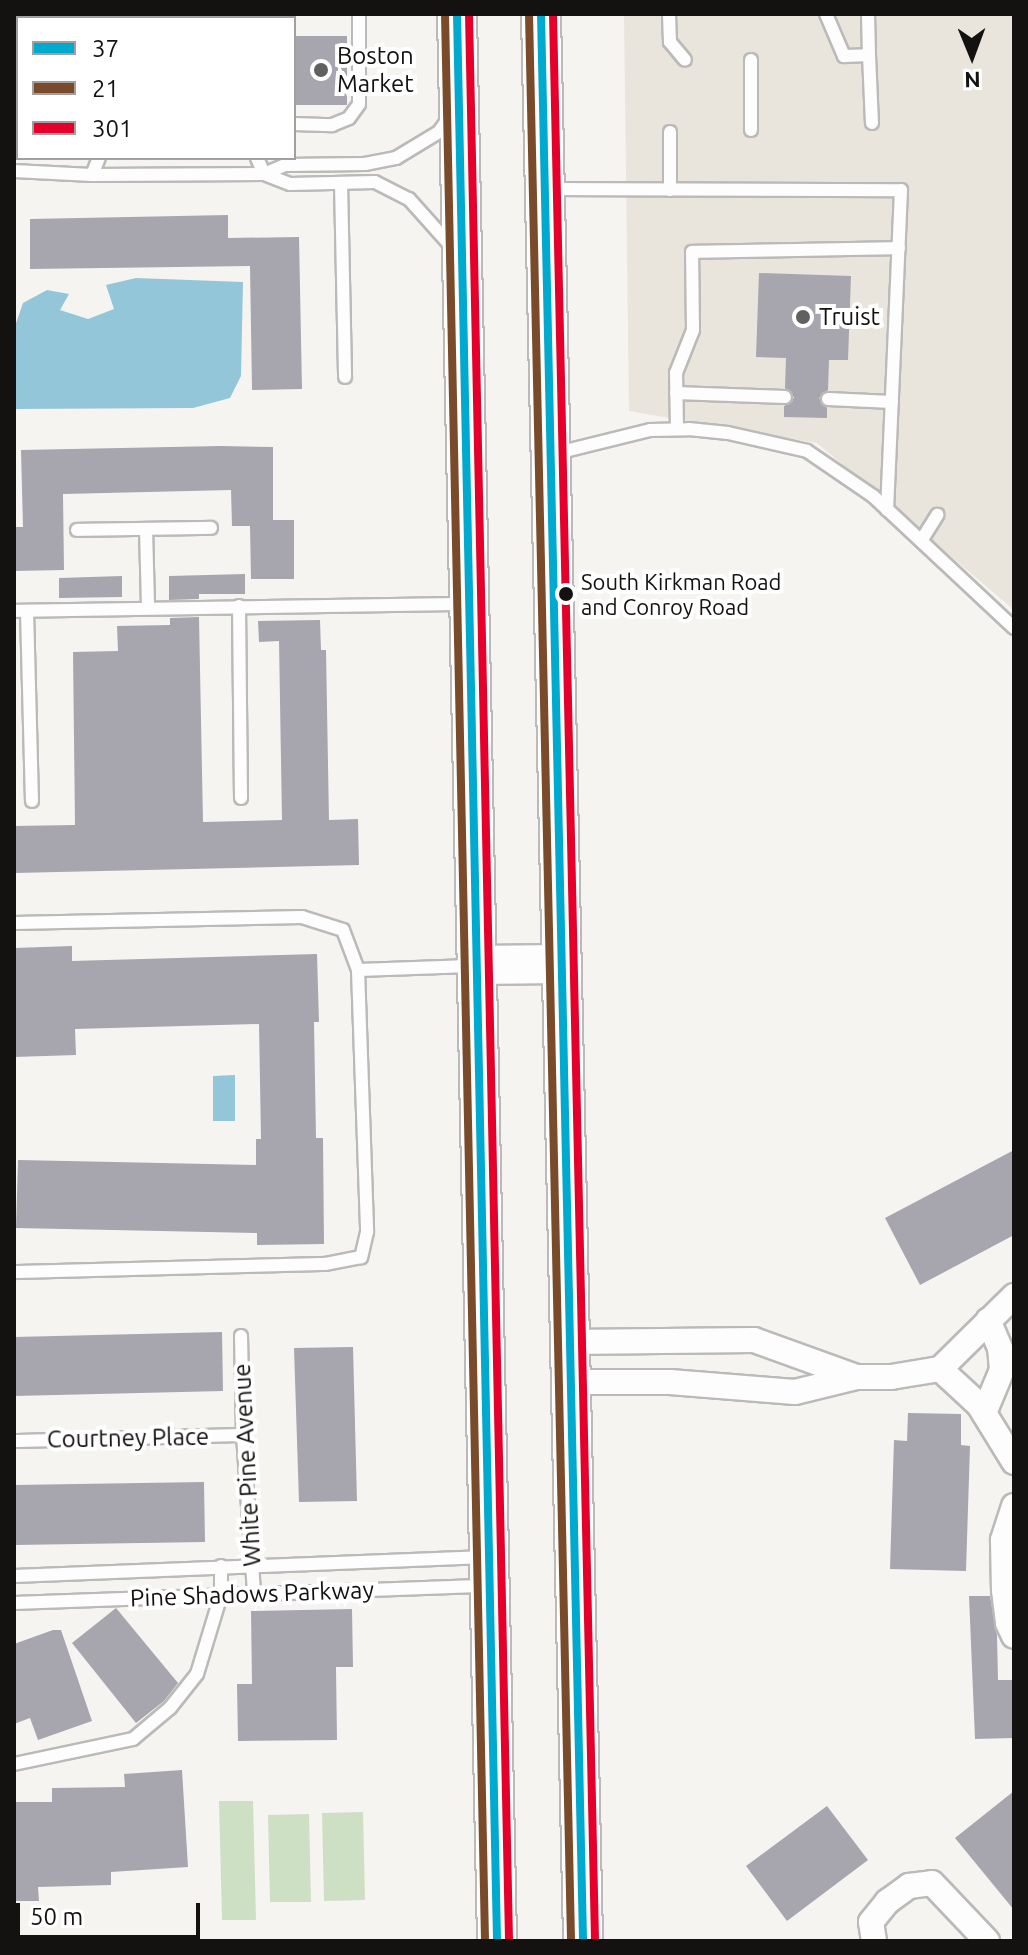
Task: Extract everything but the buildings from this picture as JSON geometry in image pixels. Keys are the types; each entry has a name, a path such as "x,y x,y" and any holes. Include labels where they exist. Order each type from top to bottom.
{"main road":[{"path":"457,14 497,1941"},
{"path":"541,14 583,1941"},
{"path":"476,965 562,964"}],"street":[{"path":"571,1382 670,1382 795,1392 857,1377 891,1377 940,1369 1014,1296"},
{"path":"984,1413 1002,1370 1000,1348 988,1320"},
{"path":"570,1342 754,1340 857,1377"},
{"path":"940,1369 984,1413 1014,1462"},
{"path":"1014,1506 1003,1540 1004,1590 1008,1623 1014,1636"},
{"path":"874,1941 871,1922 887,1902 909,1886 932,1883 987,1941"}],"lane":[{"path":"296,124 332,125 349,118 359,104 359,14"},
{"path":"669,14 670,42 685,60"},
{"path":"826,14 844,56 869,55"},
{"path":"868,14 872,123"},
{"path":"751,60 751,130"},
{"path":"264,174 285,165 365,164 396,158 439,132 459,96"},
{"path":"670,132 670,190"},
{"path":"92,175 98,160"},
{"path":"258,160 264,174"},
{"path":"14,171 92,175 264,174 290,184 375,182 409,199 446,236 462,264"},
{"path":"341,183 345,377"},
{"path":"545,189 901,190 887,510"},
{"path":"677,429 676,373 693,330 692,252 899,248"},
{"path":"676,393 785,397"},
{"path":"828,399 892,402"},
{"path":"550,455 650,430 677,429 728,433 807,451 887,510 1014,628"},
{"path":"921,541 937,515"},
{"path":"77,530 211,528"},
{"path":"146,529 148,608"},
{"path":"32,801 21,611 469,604"},
{"path":"239,606 241,798"},
{"path":"14,923 302,917 343,930 358,970 367,1232 361,1257 325,1264 14,1272"},
{"path":"358,970 476,965"},
{"name":"White Pine Avenue","path":"241,1336 243,1435 254,1594"},
{"name":"Courtney Place","path":"14,1441 243,1435"},
{"name":"Pine Shadows Parkway","path":"14,1576 252,1565 490,1571"},
{"path":"14,1764 133,1739 170,1708 197,1674 221,1595 221,1566"},
{"name":"Pine Shadows Parkway","path":"14,1603 254,1594 490,1571"}],"shaded area":[{"path":"624,14 1014,14 1014,610 817,443 629,411"}],"green space":[{"path":"219,1801 253,1801 256,1920 222,1920"},
{"path":"363,1812 365,1900 324,1901 322,1813"},
{"path":"309,1814 311,1902 270,1902 268,1815"}],"water":[{"path":"136,278 243,282 241,376 230,398 193,408 14,409 14,329 23,303 47,290 69,294 60,310 88,319 114,309 106,285"},
{"path":"235,1075 235,1121 213,1121 213,1076"}],"transit line":[{"name":"21","path":"445,14 485,1941"},
{"name":"37","path":"457,14 497,1941"},
{"name":"301","path":"469,14 509,1941"},
{"name":"21","path":"529,14 571,1941"},
{"name":"37","path":"541,14 583,1941"},
{"name":"301","path":"553,14 595,1941"}],"place":[{"name":"Boston Market","path":"321,70"},
{"name":"Truist","path":"803,317"},
{"name":"South Kirkman Road and Conroy Road","path":"566,594"}]}
